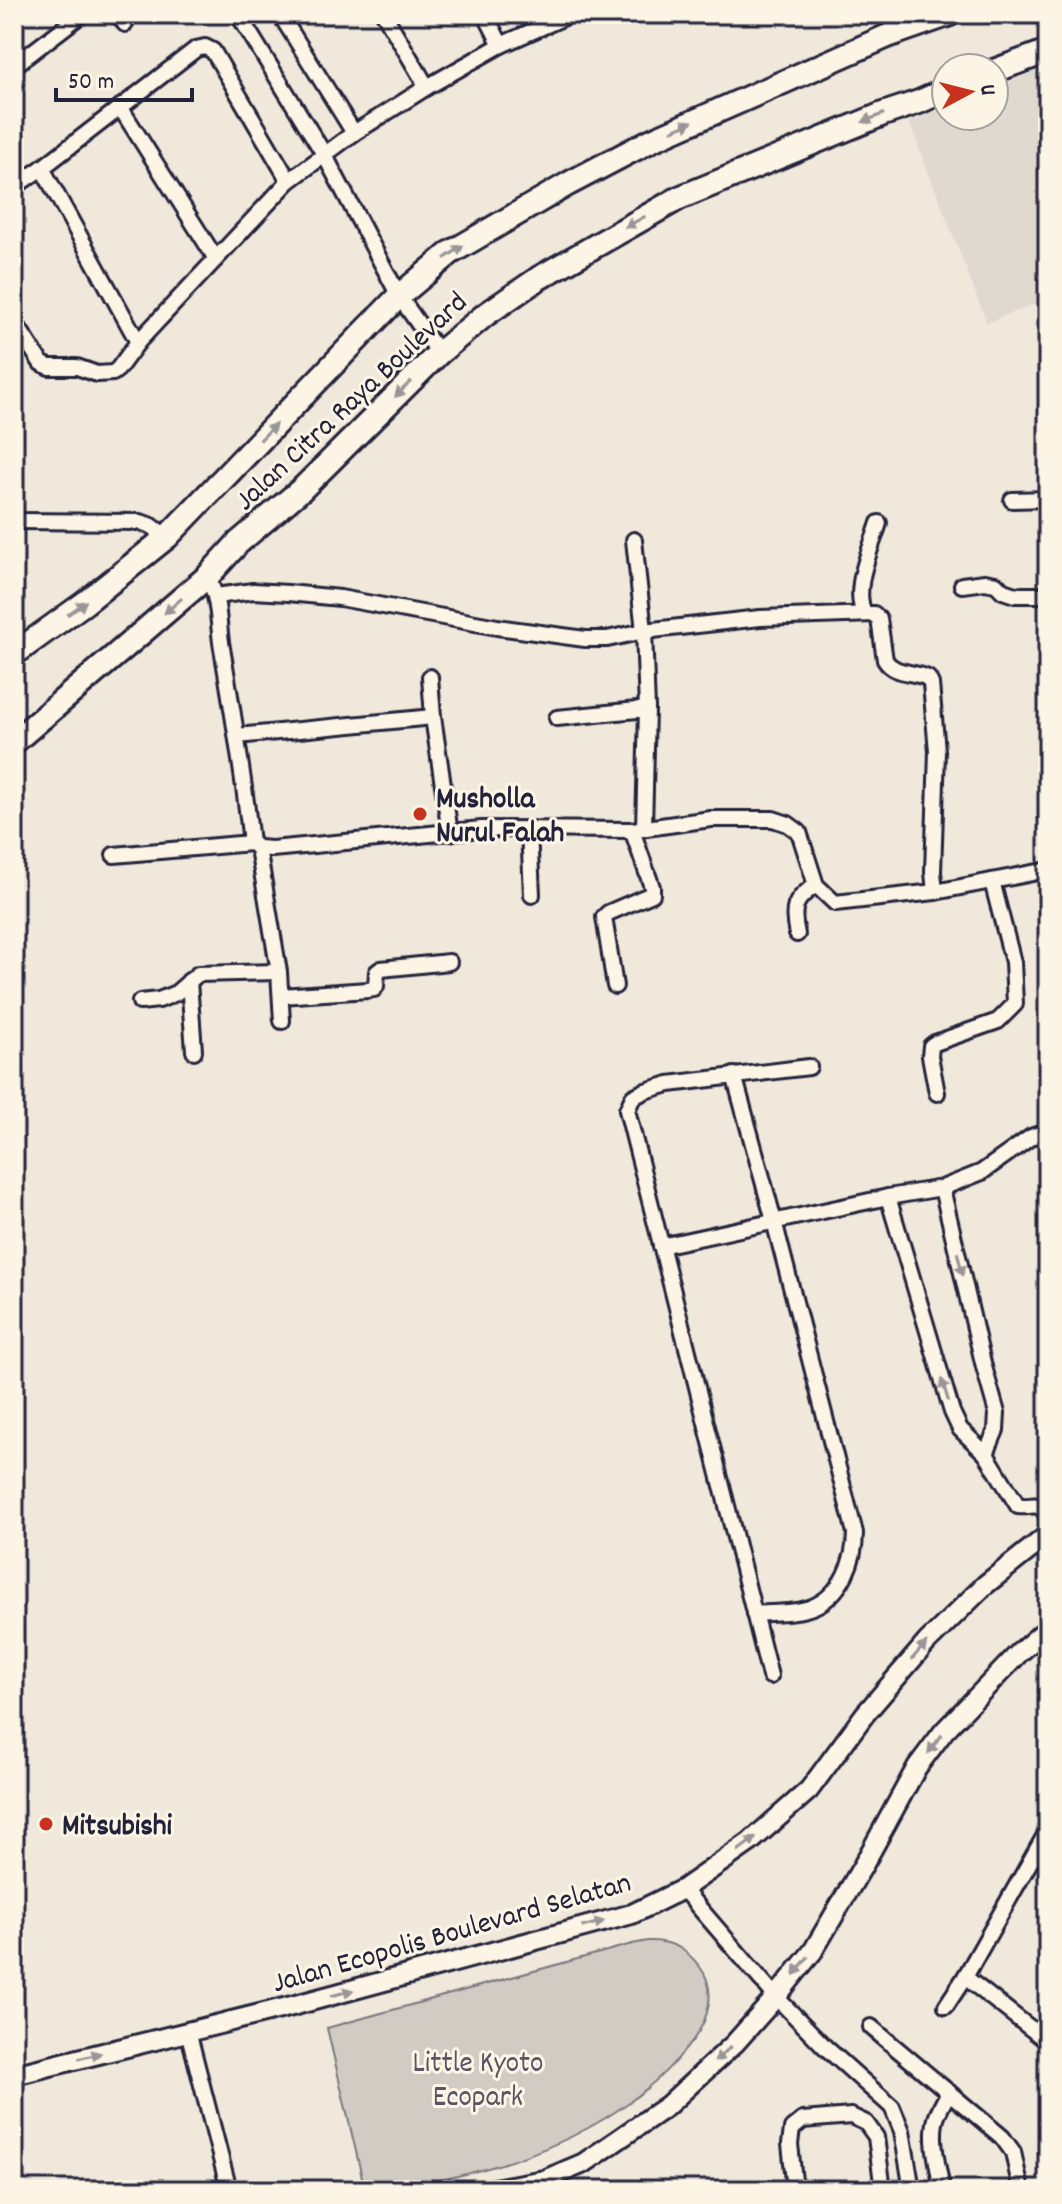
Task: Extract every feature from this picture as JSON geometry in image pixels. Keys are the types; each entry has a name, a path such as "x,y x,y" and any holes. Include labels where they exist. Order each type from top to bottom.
{"main road":[{"name":"Jalan Citra Raya Boulevard","path":"14,654 86,602 167,537 399,296 450,253 568,184 652,140 890,35 950,14"},
{"path":"1010,65 1048,51"},
{"name":"Jalan Citra Raya Boulevard","path":"14,742 212,586 238,543 302,489 439,353 485,315 539,278 679,198 930,97"}],"street":[{"path":"238,14 324,154 399,296 439,353"},
{"path":"280,14 354,133"},
{"path":"384,14 427,87"},
{"path":"485,14 501,45"},
{"path":"14,321 41,363 49,367 77,367 97,374 113,373 138,342 289,181 354,133 427,87 501,45 571,14"},
{"path":"14,66 77,16"},
{"path":"14,187 201,47 209,48 289,181"},
{"path":"120,107 216,259"},
{"path":"42,168 138,342"},
{"path":"1012,500 1048,499"},
{"path":"14,521 140,522 167,537"},
{"path":"864,613 860,604 860,587 879,523"},
{"path":"615,986 604,917 652,894 638,829 647,709 644,631 634,540"},
{"path":"962,585 985,582 996,584 1003,591 1015,595 1048,595"},
{"path":"282,1021 279,972 212,586 340,598 497,627 585,639 607,639 644,631 760,618 874,614 879,619 885,660 889,666 924,676 931,684 937,751 935,892"},
{"path":"430,677 450,833"},
{"path":"557,718 647,709"},
{"path":"237,736 433,717"},
{"path":"114,855 255,846 272,849 482,829 638,829 711,819 773,819 799,832 816,885 835,903 935,892 1048,870"},
{"path":"529,830 532,895"},
{"path":"937,1093 931,1046 998,1021 1015,1004 1013,962 992,881"},
{"path":"797,934 794,908 802,894 816,885"},
{"path":"281,996 374,989 377,972 381,969 449,962"},
{"path":"140,1002 169,996 198,974 279,972"},
{"path":"189,981 194,1051"},
{"path":"770,1676 627,1110 633,1097 669,1084 809,1067"},
{"path":"734,1075 855,1533 851,1562 836,1590 819,1606 804,1611 754,1614"},
{"path":"661,1246 942,1188 982,1172 1031,1137 1048,1131"},
{"path":"942,1188 997,1413 996,1430 986,1454"},
{"path":"888,1197 952,1412 960,1429 986,1454 1018,1506 1036,1504 1043,1508 1048,1517"},
{"name":"Jalan Ecopolis Boulevard Selatan","path":"14,2075 292,2006 632,1914 683,1889 750,1842 809,1790 865,1714 927,1642 985,1585 1048,1535"},
{"path":"489,2190 544,2180 584,2163 667,2106 735,2043 813,1951 917,1767 944,1731 1019,1653 1048,1628"},
{"path":"946,2006 1048,1830"},
{"path":"683,1889 776,1997 825,2047 892,2107 902,2131 912,2190"},
{"path":"965,1977 1048,2042"},
{"path":"871,2027 1009,2145 1015,2158 1021,2190"},
{"path":"188,2031 229,2190"},
{"path":"942,2190 934,2138 935,2124 949,2092"},
{"path":"795,2190 790,2144 792,2129 803,2120 851,2116 866,2123 876,2137 883,2190"}],"shaded area":[{"path":"1048,66 1048,299 987,323 909,122 930,113 930,132 1010,132 1010,81"}],"green space":[{"name":"Little Kyoto Ecopark","path":"648,1941 671,1944 689,1955 705,1976 709,2004 693,2040 643,2092 584,2130 518,2159 409,2188 365,2190 327,2028"}],"place":[{"name":"Musholla Nurul Falah","path":"420,814"},
{"name":"Mitsubishi","path":"46,1824"}]}
